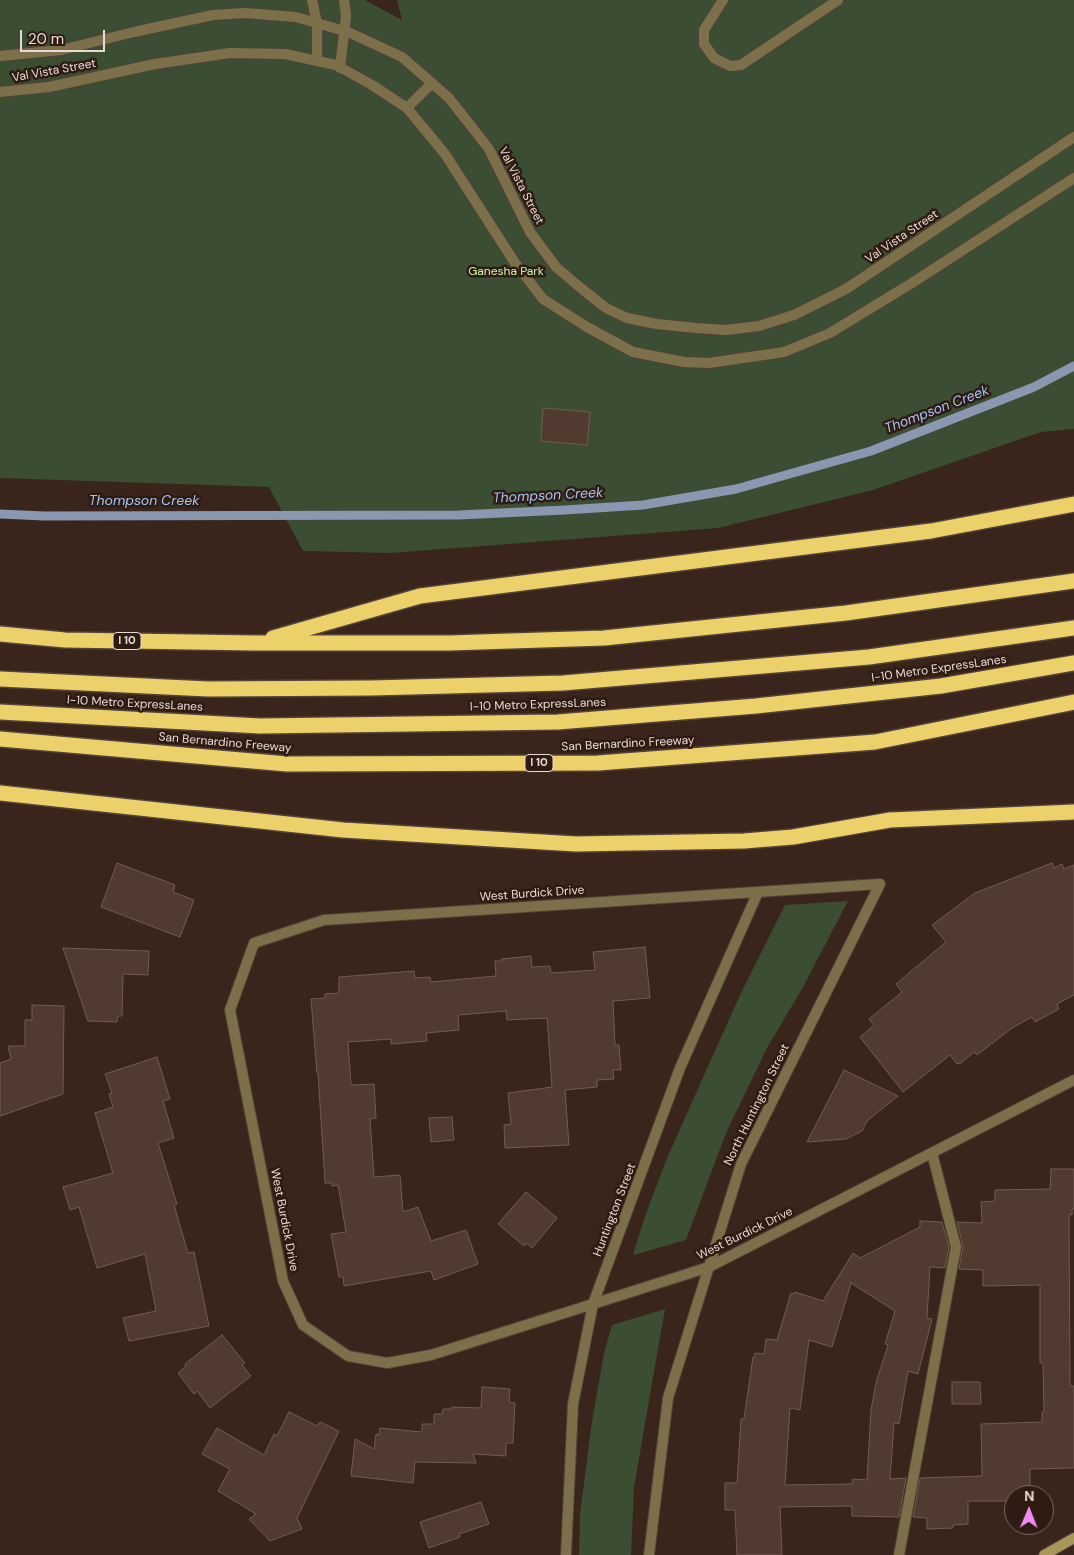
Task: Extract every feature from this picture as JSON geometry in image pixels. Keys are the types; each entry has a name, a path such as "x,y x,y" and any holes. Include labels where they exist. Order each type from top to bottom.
{"highway":[{"path":"255,643 420,596 931,531 1074,504"},
{"name":"I 10","path":"0,634 65,640 255,643 449,643 604,638 846,613 1074,581"},
{"name":"I-10 Metro ExpressLanes","path":"0,679 208,689 370,688 563,682 869,657 1074,628"},
{"name":"I-10 Metro ExpressLanes","path":"0,712 260,726 558,722 756,706 941,686 1074,664"},
{"name":"San Bernardino Freeway","path":"0,739 286,764 598,763 874,742 1074,702"},
{"path":"0,793 343,830 576,844 744,841 793,838 890,820 1074,812"}],"street":[{"path":"312,0 317,23 316,61"},
{"path":"340,68 346,16 344,0"},
{"path":"723,0 704,30 704,44 714,58 730,66 741,65 838,0"},
{"name":"Val Vista Street","path":"0,56 61,50 213,15 254,14 296,17 344,31 402,57 449,98 489,149 530,232 556,267 606,308 627,318 696,328 726,330 759,326 794,315 846,289 1074,137"},
{"name":"Val Vista Street","path":"0,92 49,87 156,64 230,53 285,54 336,65 372,85 407,108 445,154 514,263 543,299 587,327 633,352 684,362 709,362 784,352 830,332 912,283 1074,178"},
{"path":"407,108 432,83"},
{"name":"West Burdick Drive","path":"880,884 324,920 254,942 230,1010 283,1281 303,1325 348,1356 387,1363 431,1355 593,1304 709,1267 1074,1080"},
{"name":"North Huntington Street","path":"649,1555 668,1398 741,1164 880,884"},
{"name":"Huntington Street","path":"566,1555 573,1404 593,1304 680,1068 758,892"},
{"path":"899,1555 956,1247 932,1154"},
{"path":"1044,1555 1074,1538"}],"green space":[{"name":"Ganesha Park","path":"0,0 365,0 402,20 397,0 1074,0 1074,429 1041,432 873,490 718,528 391,553 303,551 269,487 0,478"},
{"path":"848,901 802,989 767,1048 726,1133 686,1240 633,1255 645,1216 667,1158 740,995 785,905"},
{"path":"665,1309 634,1487 631,1555 579,1555 580,1515 591,1428 604,1353 612,1325"}],"building":[{"path":"543,408 590,412 587,445 541,441"},
{"path":"117,863 175,885 173,892 194,900 180,937 101,907"},
{"path":"1052,863 1054,868 1062,864 1064,869 1074,865 1074,995 1057,1004 1059,1009 1035,1022 1032,1017 1012,1028 977,1055 974,1052 961,1063 957,1064 950,1055 903,1092 860,1037 874,1025 869,1019 902,992 896,984 946,942 932,925 975,893"},
{"path":"645,947 650,998 613,1001 615,1045 619,1045 621,1070 613,1070 614,1079 597,1080 597,1087 565,1090 569,1145 505,1148 504,1125 511,1124 508,1093 552,1087 547,1018 507,1020 506,1011 458,1015 459,1030 426,1033 427,1041 391,1044 391,1039 348,1042 351,1085 374,1084 376,1118 370,1119 374,1177 400,1175 403,1212 418,1207 431,1241 466,1230 478,1264 434,1280 431,1271 344,1286 343,1277 339,1277 331,1234 346,1232 338,1185 332,1186 332,1183 325,1183 311,999 325,998 325,994 339,993 339,977 414,971 415,978 430,977 431,982 496,976 495,961 531,956 532,967 550,966 551,973 595,970 593,952"},
{"path":"63,948 149,951 148,975 123,974 122,1016 118,1016 117,1022 88,1021"},
{"path":"32,1005 64,1006 63,1094 0,1116 0,1063 11,1059 8,1046 25,1046 25,1020 32,1020"},
{"path":"157,1057 170,1099 163,1101 174,1138 158,1143 177,1204 174,1205 188,1253 194,1252 209,1326 129,1341 123,1318 156,1311 145,1254 97,1268 79,1207 70,1210 63,1187 113,1173 95,1113 113,1107 109,1094 112,1093 105,1074"},
{"path":"844,1070 898,1096 867,1121 862,1131 846,1139 807,1142"},
{"path":"452,1117 454,1140 431,1142 429,1118"},
{"path":"1051,1169 1074,1169 1074,1209 1072,1209 1072,1215 1069,1214 1070,1386 1074,1386 1074,1468 1030,1469 1030,1485 1004,1485 1004,1501 968,1501 968,1524 953,1525 953,1528 927,1529 927,1518 913,1517 920,1478 982,1476 981,1424 1042,1422 1042,1412 1044,1412 1043,1363 1040,1363 1040,1285 983,1286 983,1270 959,1269 963,1246 957,1222 982,1223 981,1202 995,1201 995,1190 1050,1189"},
{"path":"526,1192 557,1218 532,1248 526,1243 524,1246 498,1224"},
{"path":"920,1221 942,1222 949,1247 945,1268 930,1267 927,1318 932,1319 918,1374 908,1371 899,1424 894,1423 890,1479 906,1478 899,1517 852,1516 852,1506 780,1507 782,1555 737,1555 735,1510 725,1510 725,1483 737,1483 741,1419 744,1419 755,1353 764,1354 766,1339 777,1340 791,1293 794,1294 795,1292 823,1301 853,1253 860,1258 920,1227","holes":["851,1283 895,1311 885,1344 888,1345 876,1383 871,1410 867,1480 853,1479 852,1484 785,1485 790,1408 800,1410 809,1340 832,1347"]},
{"path":"222,1335 245,1363 242,1365 251,1376 210,1408 197,1391 194,1394 178,1373 186,1366 185,1364"},
{"path":"952,1382 980,1382 981,1404 952,1404"},
{"path":"482,1387 510,1389 509,1402 515,1403 513,1443 506,1443 506,1456 473,1454 476,1463 415,1462 413,1483 351,1476 355,1439 374,1449 376,1434 379,1435 380,1428 422,1432 422,1424 434,1424 434,1414 442,1414 443,1409 452,1409 452,1407 481,1408"},
{"path":"289,1412 317,1426 320,1422 339,1431 297,1518 302,1529 270,1541 249,1519 256,1514 218,1491 230,1469 202,1454 217,1428 264,1455 274,1434 277,1436"},
{"path":"481,1502 489,1524 459,1534 460,1537 429,1548 420,1522"}],"waterway":[{"name":"Thompson Creek","path":"0,514 44,516 459,515 643,505 736,489 871,451 1034,387 1074,366"}]}
